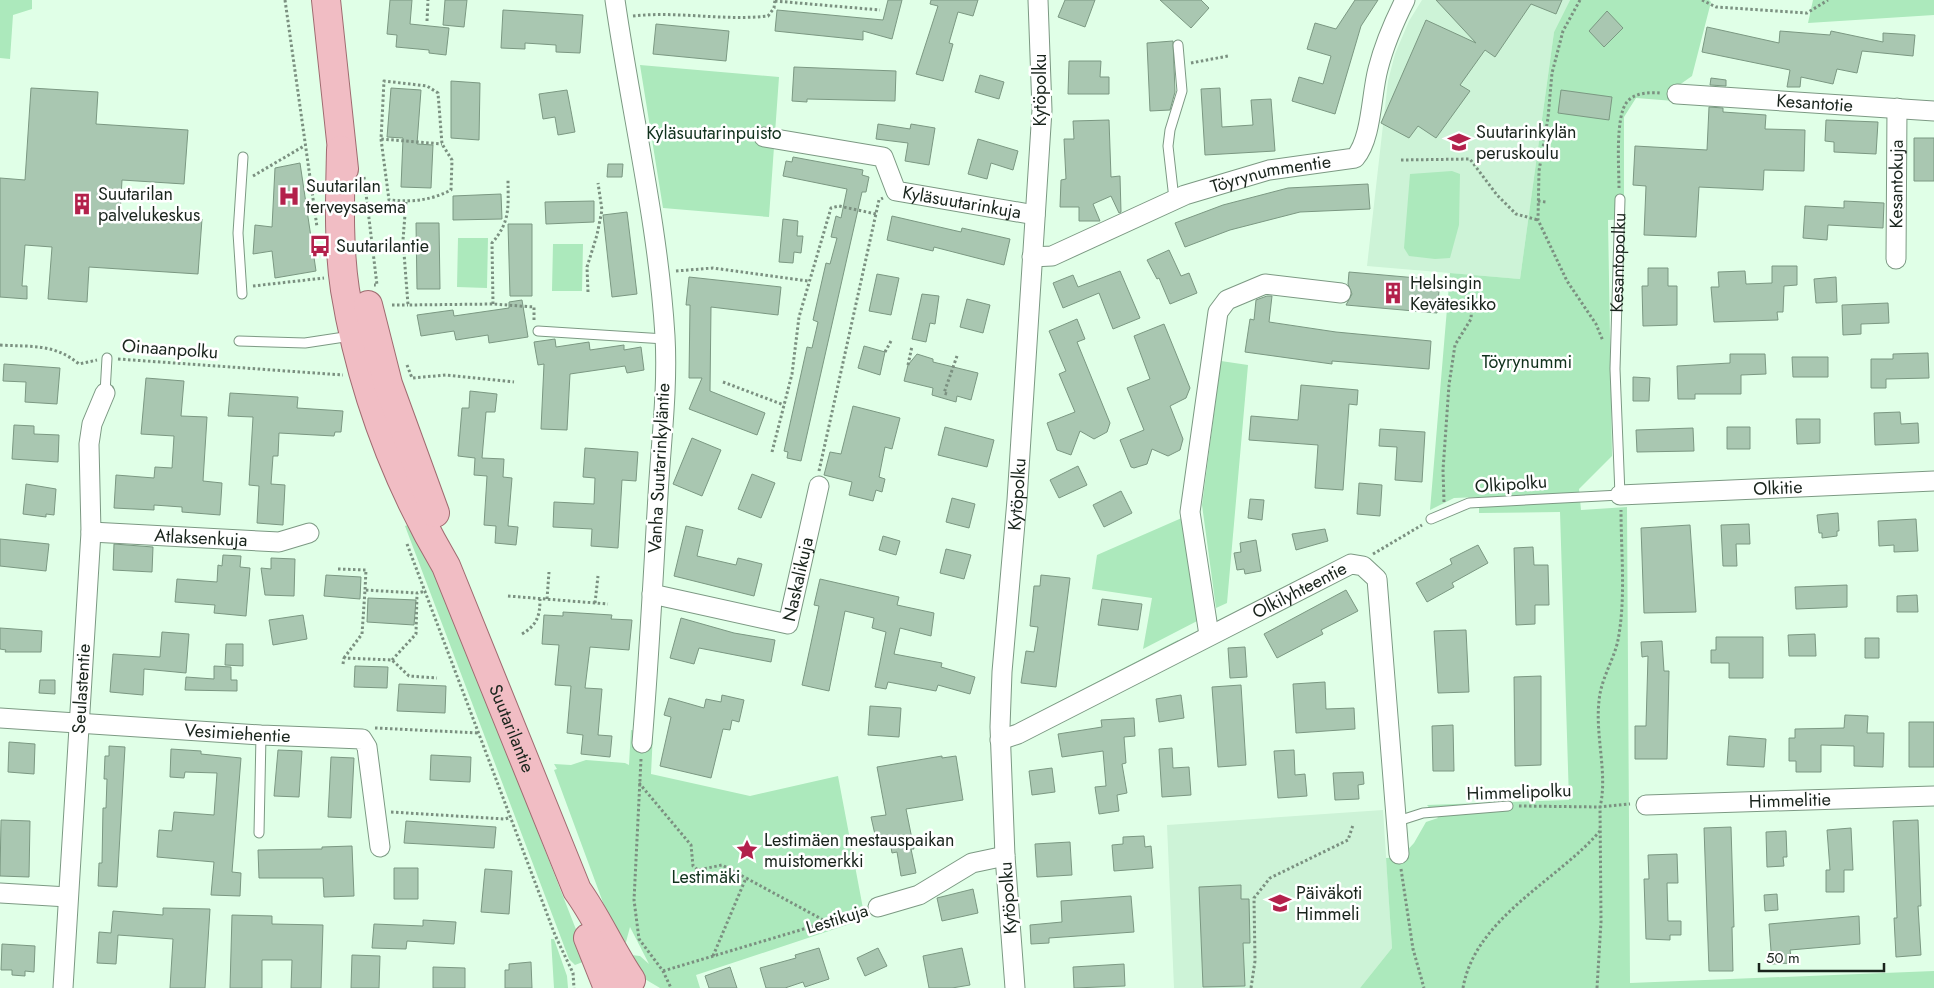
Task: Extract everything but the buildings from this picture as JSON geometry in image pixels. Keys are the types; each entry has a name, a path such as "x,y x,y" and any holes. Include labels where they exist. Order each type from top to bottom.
{"main road":[{"name":"Suutarilantie","path":"326,0 341,150 364,287 365,329 388,384 436,517 446,566 577,890 592,911 614,955 633,983"}],"street":[{"name":"Kytöpolku","path":"1015,988 1005,856 1000,740 1002,672 1017,500 1042,110 1038,0"},
{"name":"Töyrynummentie","path":"1032,257 1052,256 1174,200 1269,170 1355,158 1364,144 1374,87 1385,46 1405,0"},
{"name":"Vanha Suutarinkyläntie","path":"616,9 638,130 660,273 665,338 664,398 642,743"},
{"name":"Kesantotie","path":"1686,94 1934,111"},
{"name":"Kesantokuja","path":"1896,259 1897,108"},
{"name":"Kyläsuutarinkuja","path":"764,137 882,157 896,191 1035,215"},
{"path":"1209,635 1190,512 1218,312 1227,300 1265,284 1341,293"},
{"name":"Seulastentie","path":"63,988 91,532 89,444 92,424 105,393"},
{"name":"Olkitie","path":"1620,495 1934,481"},
{"name":"Naskalikuja","path":"652,594 788,624 819,486"},
{"name":"Atlaksenkuja","path":"91,532 279,542 310,533"},
{"name":"Olkilyhteentie","path":"1000,740 1018,734 1154,666 1209,635 1351,564 1363,566 1377,579 1394,822 1398,854"},
{"name":"Vesimiehentie","path":"0,718 261,735 362,739 367,747 380,848"},
{"name":"Himmelitie","path":"1646,804 1934,796"},
{"name":"Lestikuja","path":"878,907 919,895 972,863 1005,856"},
{"path":"0,894 68,897"}],"lane":[{"path":"1174,200 1168,146 1170,130 1182,91 1178,45"},
{"path":"242,290 238,233 244,156"},
{"name":"Kesantopolku","path":"1620,199 1615,369 1620,495"},
{"path":"240,341 296,343 365,329"},
{"path":"538,331 665,338"},
{"path":"105,393 107,358"},
{"name":"Olkipolku","path":"1431,519 1469,503 1620,495"},
{"path":"259,833 261,735"},
{"name":"Himmelipolku","path":"1394,822 1422,813 1508,806"}],"path":[{"path":"285,0 318,237"},
{"path":"427,21 428,0"},
{"path":"812,4 816,0"},
{"path":"1580,0 1563,32 1552,73 1548,118 1539,171 1538,220 1567,281 1596,324 1615,369"},
{"path":"1702,0 1716,7 1808,13 1828,0"},
{"path":"616,9 747,18 768,16 774,8 775,1 880,10"},
{"path":"1180,65 1228,56"},
{"path":"384,81 427,86 438,94 442,144 452,160 451,190 435,198 406,202 389,200 381,139 384,81"},
{"name":"Kesantopolku","path":"1620,199 1618,139 1626,103 1636,95 1686,94"},
{"path":"638,130 764,137"},
{"path":"381,139 442,144"},
{"path":"242,182 304,146"},
{"path":"1401,160 1470,158 1498,195 1516,214 1538,220"},
{"path":"493,304 492,242 503,230 508,215 508,179"},
{"path":"588,292 587,267 598,234 602,210 598,183"},
{"path":"819,486 817,478 879,200 896,191"},
{"path":"1538,201 1546,202"},
{"path":"406,202 403,240 408,305"},
{"path":"772,452 792,374 795,334 808,281 831,208 839,206 876,214"},
{"path":"660,273 684,269 713,268 808,281"},
{"path":"323,270 326,284"},
{"path":"242,290 324,278"},
{"path":"392,298 392,305"},
{"path":"1444,512 1443,470 1449,384 1456,345 1471,318 1472,301"},
{"path":"365,329 392,305 493,304 534,307 534,330 538,331"},
{"name":"Oinaanpolku","path":"0,345 52,349 66,353 78,364 107,358 344,375 365,329"},
{"path":"885,352 891,341"},
{"path":"908,365 912,346"},
{"path":"404,356 412,378 446,375 514,382"},
{"path":"948,394 944,393 957,356"},
{"path":"723,382 784,405"},
{"path":"1597,988 1601,922 1600,807 1603,794 1597,736 1599,701 1603,678 1618,642 1621,620 1620,495"},
{"path":"1363,566 1371,556 1431,519"},
{"path":"407,543 544,906 573,973 574,988"},
{"path":"338,569 366,570 362,634 344,658 343,664"},
{"path":"547,599 549,572"},
{"path":"595,603 598,576"},
{"path":"365,590 417,593 426,591"},
{"path":"392,660 416,634 417,593"},
{"path":"508,596 608,604"},
{"path":"522,634 532,628 538,620 540,599"},
{"path":"344,658 392,660 409,676 437,678"},
{"path":"371,728 479,734"},
{"path":"642,743 638,782 634,900 639,939 633,983 672,988"},
{"path":"638,782 691,845 692,866 698,870 722,865 828,922"},
{"name":"Himmelipolku","path":"1508,806 1600,807 1646,804"},
{"path":"375,811 505,819 511,817"},
{"path":"1251,988 1255,961 1254,898 1270,878 1348,840 1352,825"},
{"path":"1463,988 1466,970 1481,944 1514,908 1584,850 1600,830"},
{"path":"1398,854 1413,949 1424,988"},
{"path":"713,956 746,878"},
{"path":"540,909 544,906"},
{"name":"Lestikuja","path":"633,983 713,956 878,907"}],"shaded area":[{"name":"Suutarinkylän peruskoulu","path":"1422,0 1570,0 1554,32 1520,279 1367,266 1388,81 1395,54 1409,21"},
{"name":"Päiväkoti Himmeli","path":"1383,810 1392,948 1360,988 1174,988 1167,825"}],"green space":[{"path":"0,0 32,0 32,9 13,15 10,59 0,58"},
{"name":"Töyrynummi","path":"1570,0 1709,0 1711,2 1692,76 1675,88 1674,101 1636,98 1624,117 1624,219 1608,220 1612,456 1579,489 1581,510 1627,507 1630,983 1934,971 1934,988 1360,988 1392,948 1386,858 1401,857 1414,843 1426,822 1438,818 1427,805 1569,800 1560,512 1479,513 1479,497 1454,498 1430,510 1450,273 1520,279 1554,32"},
{"path":"1813,0 1934,0 1934,15 1808,23"},
{"name":"Kyläsuutarinpuisto","path":"640,65 779,77 769,217 663,208"},
{"path":"1452,171 1460,174 1459,225 1450,258 1435,259 1409,256 1404,248 1410,174"},
{"path":"458,238 488,238 487,288 457,287"},
{"path":"553,244 583,244 582,291 552,291"},
{"path":"1221,361 1248,365 1227,603 1216,608 1202,505"},
{"path":"1184,517 1201,619 1143,649 1152,598 1092,589 1097,555"},
{"path":"413,523 435,570 588,960 575,965 569,959 405,526"},
{"path":"1178,640 1181,646 1016,725 1027,718"},
{"name":"Lestimäki","path":"631,730 653,733 651,774 750,796 838,776 865,919 696,975 700,988 660,988 638,975 631,955 640,956 649,964 630,927 626,942 618,943 554,770 557,769 554,764 571,765 586,760 625,763 629,765"},
{"path":"551,939 554,939 567,976 568,988 554,988"}],"place":[{"name":"Suutarinkylän peruskoulu","path":"1459,142"},
{"name":"Suutarilan terveysasema","path":"289,196"},
{"name":"Suutarilan palvelukeskus","path":"82,204"},
{"name":"Suutarilantie","path":"320,246"},
{"name":"Helsingin Kevätesikko","path":"1393,293"},
{"name":"Lestimäen mestauspaikan muistomerkki","path":"747,850"},
{"name":"Päiväkoti Himmeli","path":"1280,903"}]}
